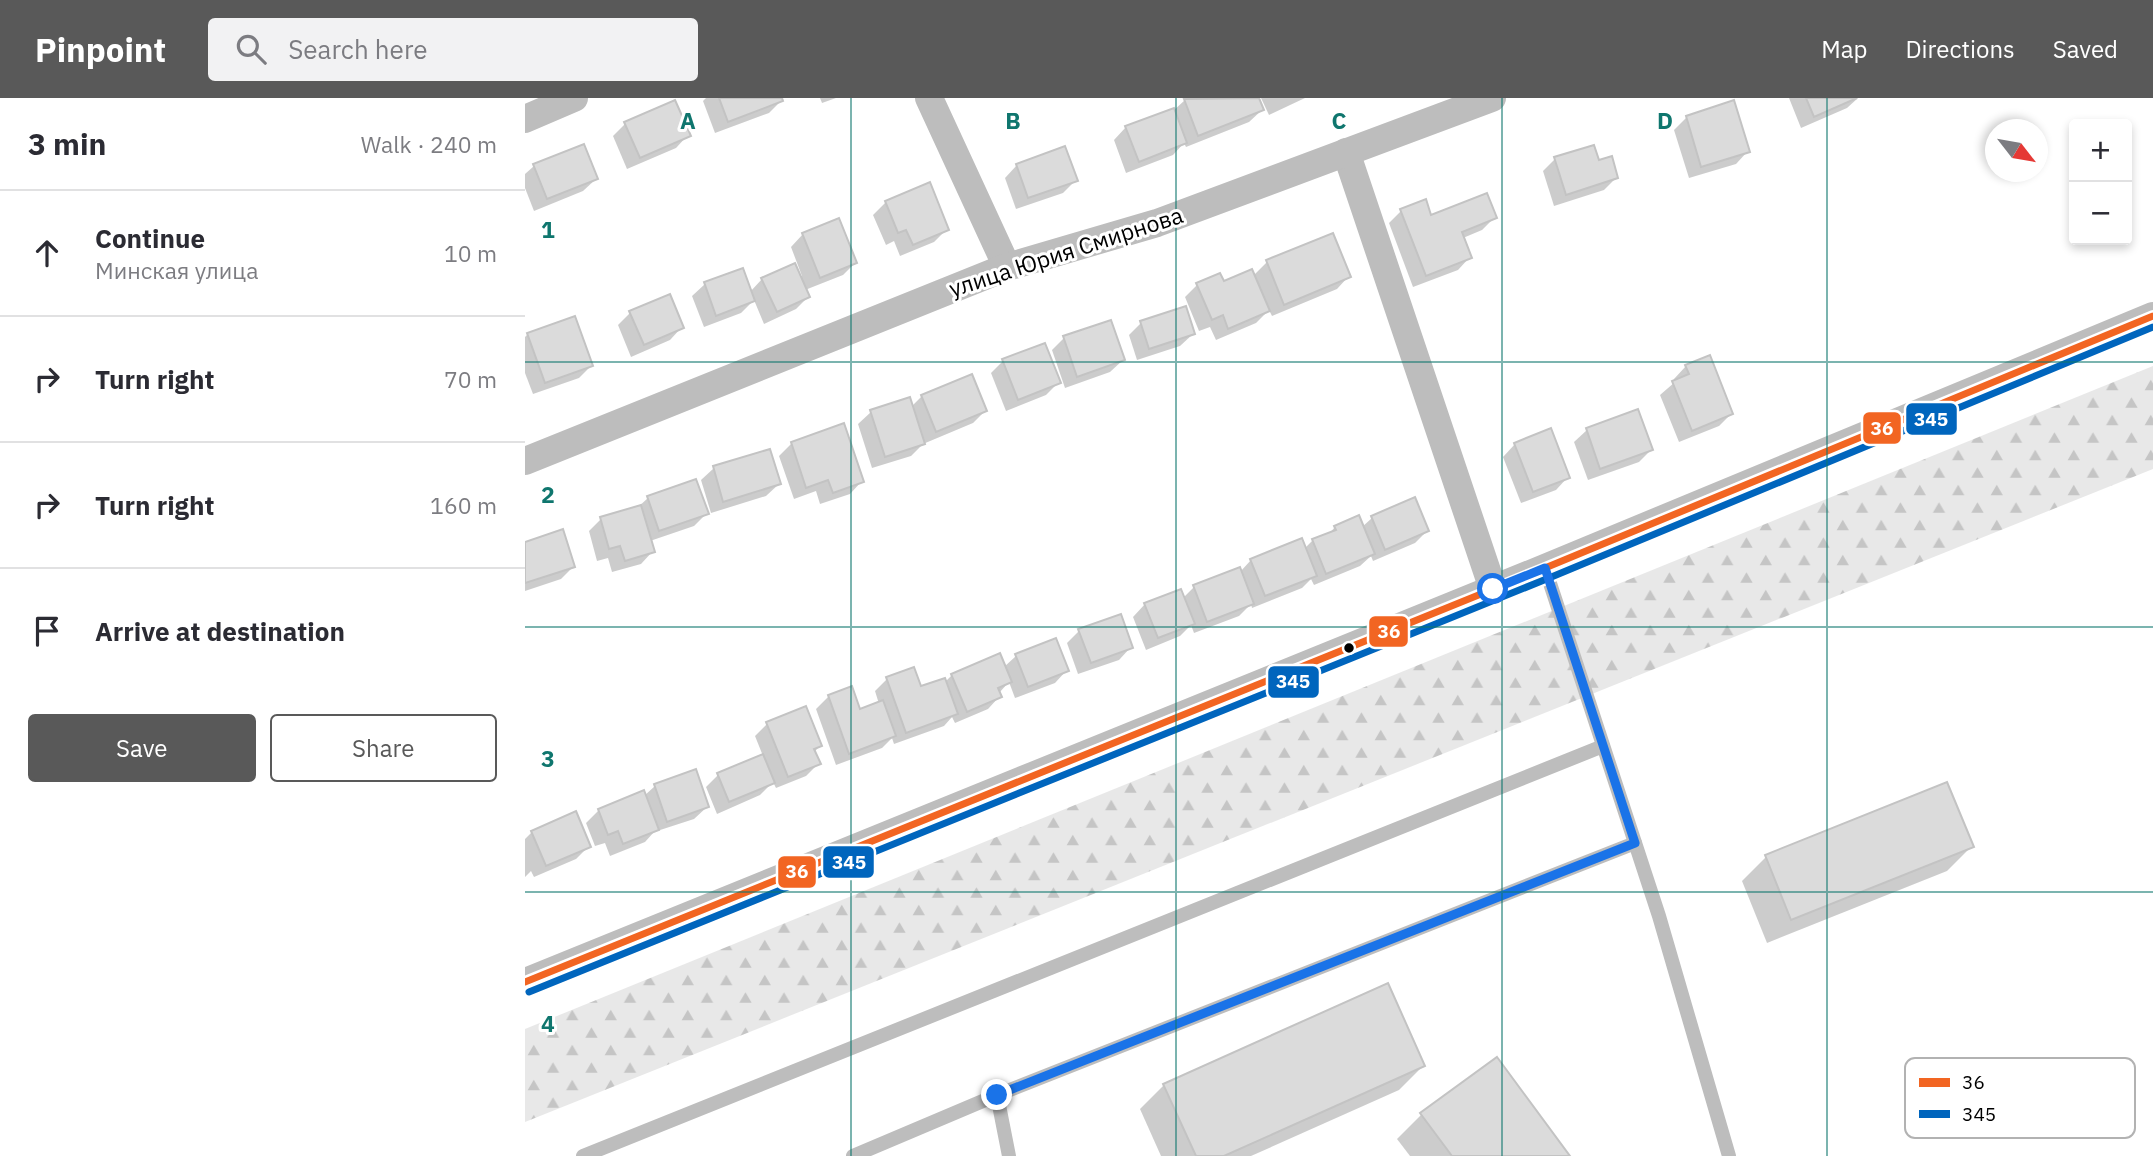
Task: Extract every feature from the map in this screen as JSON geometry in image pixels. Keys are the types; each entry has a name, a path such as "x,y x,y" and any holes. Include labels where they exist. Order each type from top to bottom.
{"street":[{"path":"525,120 573,98"},
{"path":"929,98 1007,267"},
{"name":"улица Юрия Смирнова","path":"525,461 1007,267 1157,223 1492,98"},
{"path":"1346,152 1493,589"},
{"path":"525,982 1545,568 2153,316"}],"lane":[{"path":"1545,568 1663,930 1728,1156"},
{"path":"583,1156 1603,746"},
{"path":"853,1156 997,1095 1635,843"},
{"path":"997,1095 1009,1156"}],"green space":[{"path":"2153,366 2153,469 525,1122 525,1029"}],"building":[{"path":"719,98 782,98 783,101 728,122"},
{"path":"1259,98 1264,110 1198,136 1184,99"},
{"path":"1806,98 1857,98 1814,117"},
{"path":"675,100 691,136 640,158 624,122"},
{"path":"1734,100 1750,152 1701,167 1686,116"},
{"path":"1174,108 1187,143 1139,162 1125,126"},
{"path":"584,144 598,179 547,199 533,164"},
{"path":"1594,145 1599,160 1612,156 1618,178 1566,195 1554,157"},
{"path":"1065,146 1078,181 1028,198 1016,164"},
{"path":"930,182 949,230 913,245 906,230 898,233 885,201"},
{"path":"1487,193 1497,218 1462,232 1472,258 1426,276 1400,209 1426,199 1431,215"},
{"path":"839,218 857,263 820,278 802,233"},
{"path":"1333,233 1351,277 1284,305 1266,260"},
{"path":"795,263 810,297 777,312 761,278"},
{"path":"743,268 755,301 716,316 704,282"},
{"path":"1252,269 1270,311 1228,329 1223,315 1212,320 1196,283 1220,273 1224,281"},
{"path":"670,294 684,328 644,345 629,311"},
{"path":"1186,306 1195,334 1149,349 1140,321"},
{"path":"575,316 593,366 545,383 527,333"},
{"path":"1111,320 1125,360 1077,377 1063,336"},
{"path":"1045,343 1061,383 1018,400 1002,359"},
{"path":"1710,355 1733,414 1692,431 1672,381 1689,374 1685,365"},
{"path":"972,374 987,411 936,432 921,395"},
{"path":"910,397 925,444 885,457 870,410"},
{"path":"1638,409 1653,450 1600,469 1586,428"},
{"path":"844,423 864,482 833,493 828,480 806,488 791,442"},
{"path":"1551,428 1570,478 1533,492 1514,443"},
{"path":"770,449 781,484 723,502 713,466"},
{"path":"696,479 709,514 659,531 647,496"},
{"path":"1415,497 1429,531 1385,550 1371,516"},
{"path":"641,505 655,552 625,561 620,546 609,549 600,517"},
{"path":"1359,515 1375,554 1326,574 1312,539 1336,530 1334,526"},
{"path":"563,529 575,567 525,583 525,542"},
{"path":"1302,538 1317,576 1265,596 1250,559"},
{"path":"1240,567 1254,604 1207,622 1193,585"},
{"path":"1181,589 1195,624 1158,638 1144,603"},
{"path":"1121,614 1133,648 1091,663 1078,629"},
{"path":"1056,638 1069,671 1028,687 1015,654"},
{"path":"1000,653 1012,682 998,688 1002,697 967,712 951,674"},
{"path":"914,667 921,686 945,678 958,714 906,733 886,677"},
{"path":"852,686 860,709 883,700 896,736 849,754 828,695"},
{"path":"806,706 822,746 814,749 821,764 788,777 766,722"},
{"path":"763,754 775,783 729,802 717,773"},
{"path":"696,769 709,807 667,822 654,784"},
{"path":"1947,782 1974,847 1791,920 1765,855"},
{"path":"644,790 659,830 623,844 618,831 608,835 598,809"},
{"path":"576,811 591,847 546,866 531,831"},
{"path":"1388,983 1425,1066 1224,1156 1196,1156 1163,1084"},
{"path":"1497,1057 1570,1156 1452,1156 1420,1113"}],"transit line":[{"name":"36","path":"525,982 1545,568 2153,316"},
{"name":"345","path":"529,992 1549,578 2153,327"}],"route":[{"path":"997,1095 1635,843 1545,568 1493,589"}]}
